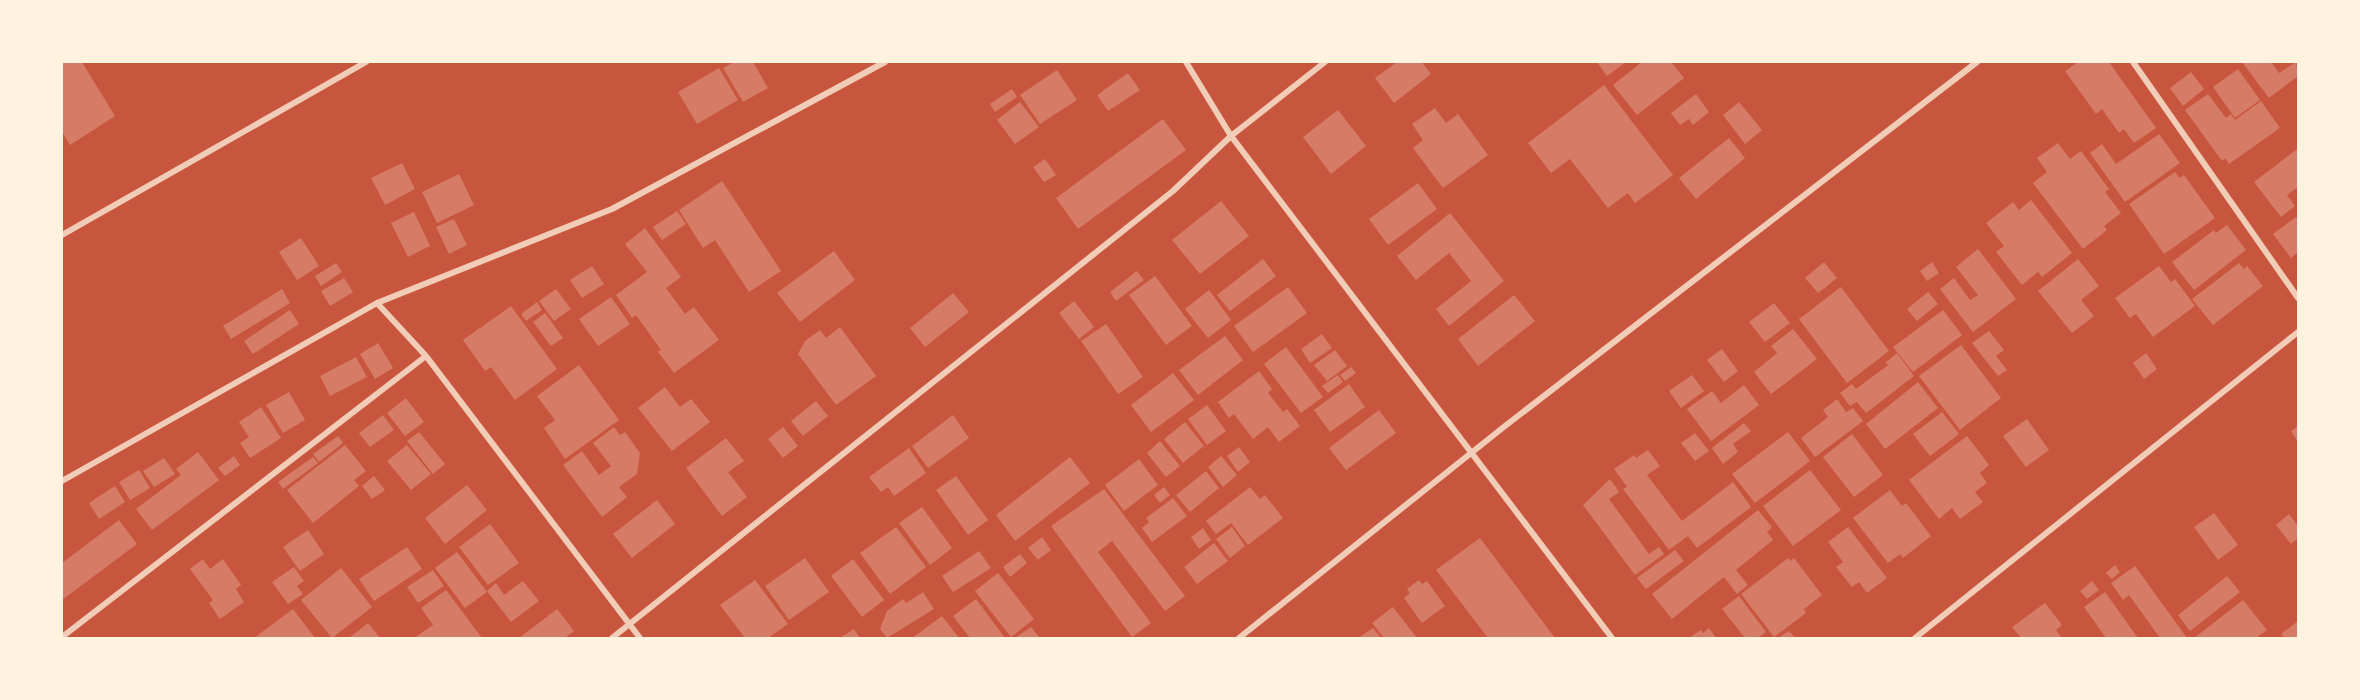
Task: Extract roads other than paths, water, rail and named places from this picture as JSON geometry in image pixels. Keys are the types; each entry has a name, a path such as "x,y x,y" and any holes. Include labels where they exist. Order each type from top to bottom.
{"street":[{"path":"62,235 366,62"},
{"path":"62,481 377,303 612,209 885,62"},
{"path":"1186,62 1231,136 1612,639"},
{"path":"612,639 1173,191 1231,136 1325,62"},
{"path":"1239,639 1472,452 1977,62"},
{"path":"2133,62 2298,298"},
{"path":"377,303 426,356 640,639"},
{"path":"1916,639 2298,332"},
{"path":"62,636 426,356"}]}
